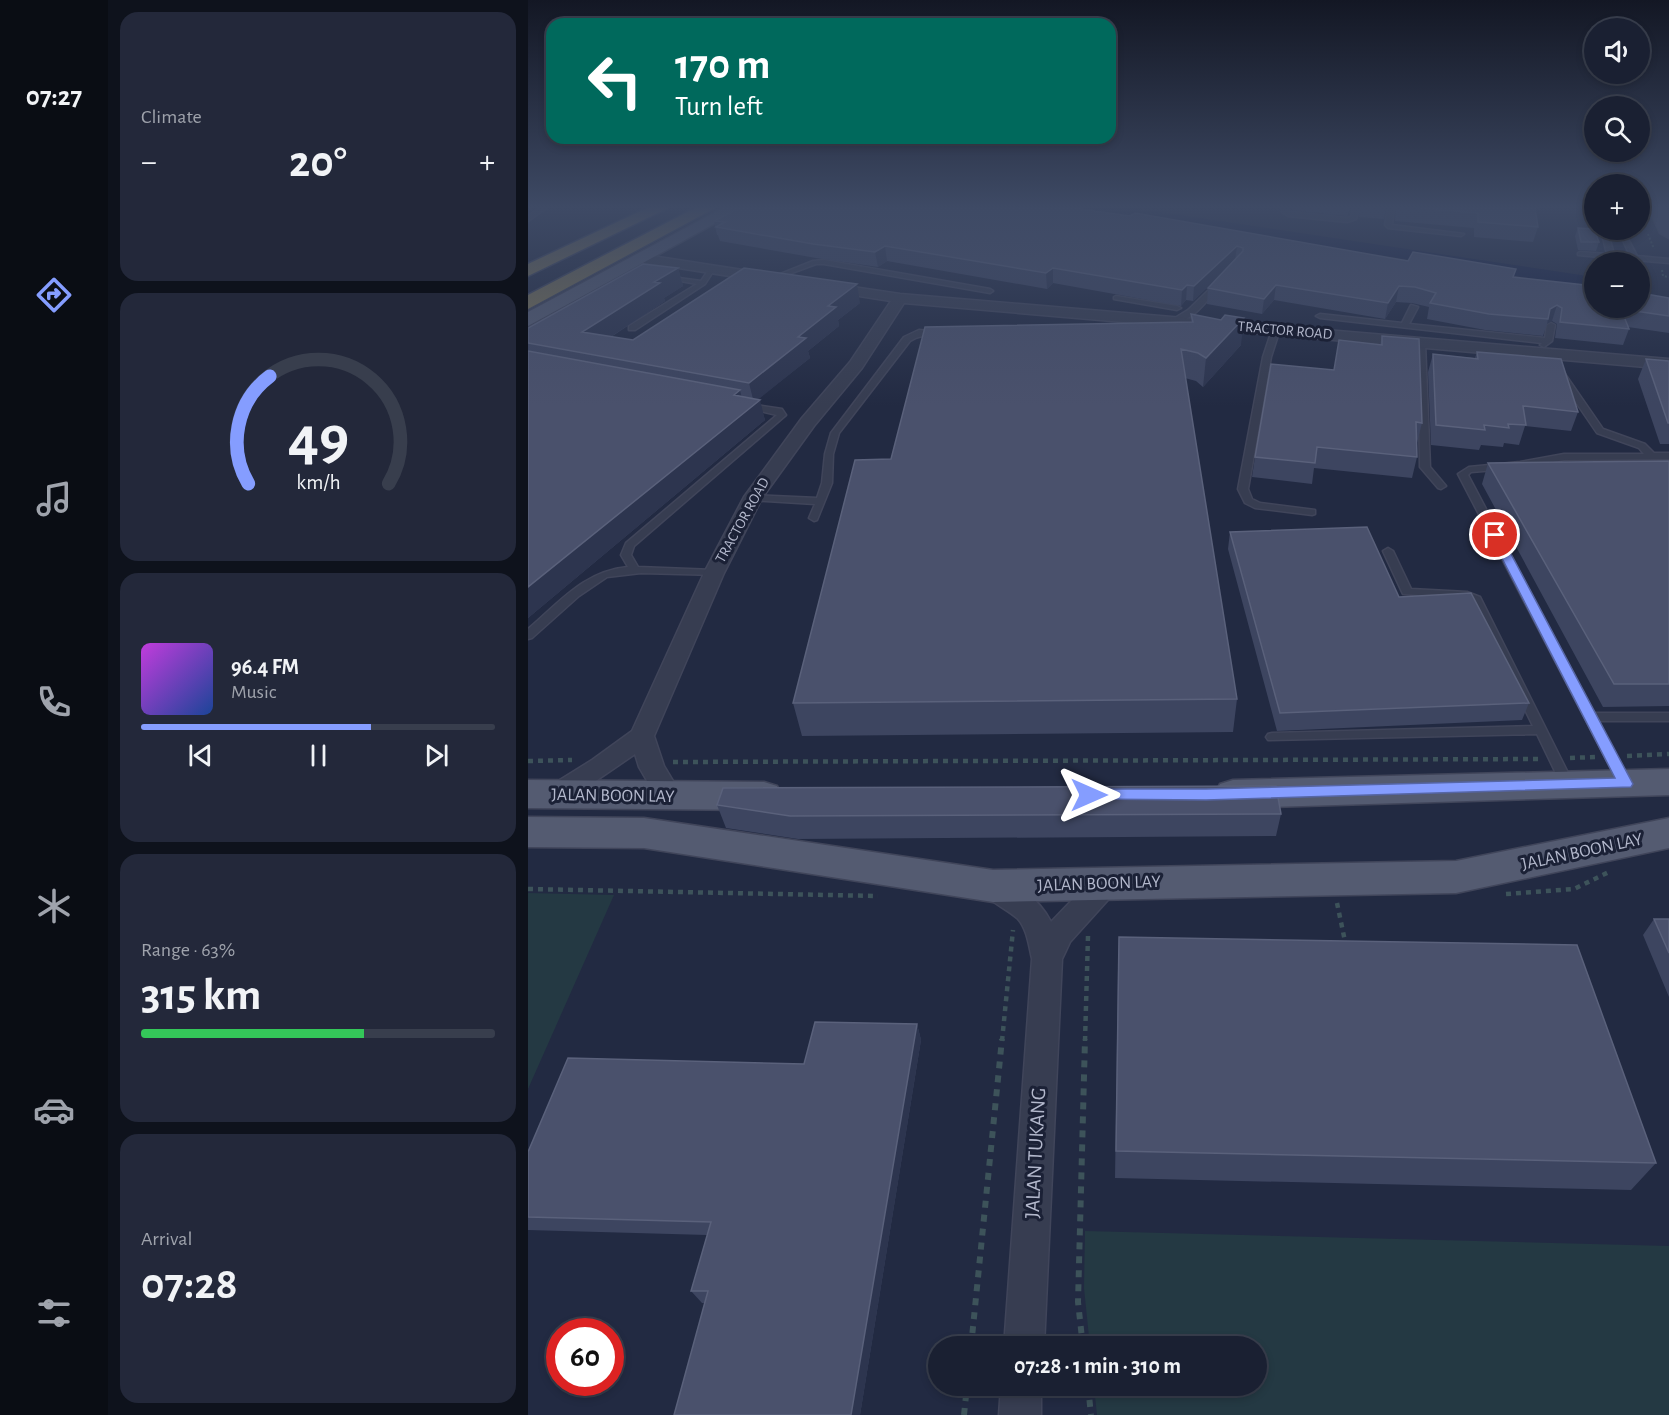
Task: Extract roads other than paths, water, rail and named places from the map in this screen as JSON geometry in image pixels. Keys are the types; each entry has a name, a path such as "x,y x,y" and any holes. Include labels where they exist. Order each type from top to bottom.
{"highway":[{"path":"528,286 551,274"},
{"path":"528,303 583,274"}],"main road":[{"path":"528,320 610,274"},
{"path":"1206,795 1619,770 1669,782"},
{"name":"JALAN BOON LAY","path":"542,794 800,796"},
{"name":"JALAN BOON LAY","path":"528,832 644,833 993,886 1456,877 1669,833"}],"street":[{"name":"TRACTOR ROAD","path":"738,274 900,298 1178,314 1276,329 1532,352 1553,356 1669,364"},
{"name":"TRACTOR ROAD","path":"542,794 601,767 642,736 714,573 752,498 793,440 856,365 900,298"},
{"path":"642,736 652,766 669,796"},
{"name":"JALAN TUKANG","path":"1047,959 1060,933 1076,912 1106,883"},
{"name":"JALAN TUKANG","path":"993,886 1028,911 1038,925 1047,959 1025,1336"},
{"path":"1020,1415 1021,1396"}],"lane":[{"path":"632,328 703,283 709,274"},
{"path":"771,279 784,274"},
{"path":"893,274 990,291"},
{"path":"656,275 703,283"},
{"path":"1116,298 1178,314 1191,312 1222,279"},
{"path":"1405,324 1414,307"},
{"path":"1320,316 1422,326 1553,356"},
{"path":"1551,325 1553,356 1600,431 1642,446 1652,457"},
{"path":"1422,326 1414,341 1425,467 1441,486"},
{"path":"1276,329 1267,357 1243,489 1248,501 1257,506 1312,512"},
{"path":"814,518 827,483 829,454 836,433 851,410 911,336 921,332 951,335"},
{"path":"636,571 626,555 630,545 782,415 778,411 734,403"},
{"path":"1619,770 1463,474 1469,470 1520,465 1564,457 1669,456"},
{"path":"752,498 821,501"},
{"path":"1388,551 1407,592 1471,595 1476,598 1562,772"},
{"path":"528,635 597,578 611,572 714,573"},
{"path":"1591,717 1669,717"},
{"path":"1272,737 1541,730"}],"water":[{"path":"1503,274 1584,276 1584,286"}]}
